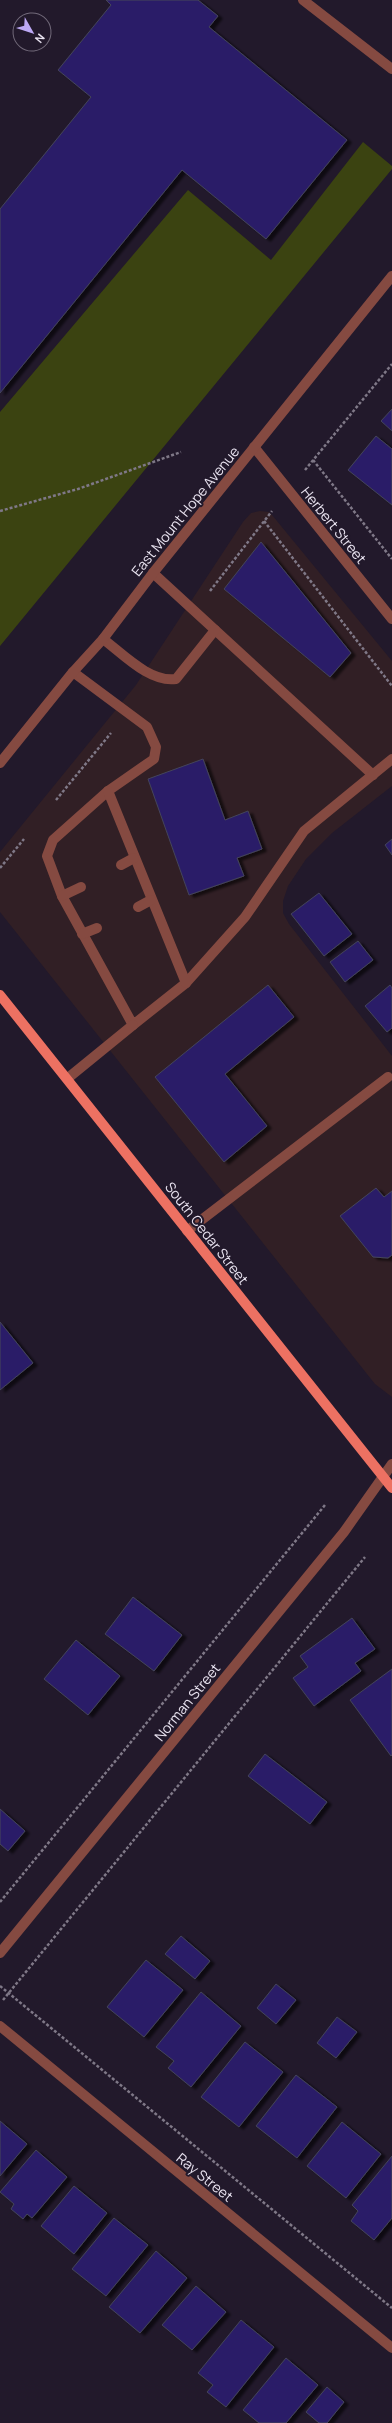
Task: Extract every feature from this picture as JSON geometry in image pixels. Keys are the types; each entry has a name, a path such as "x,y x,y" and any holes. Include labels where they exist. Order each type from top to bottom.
{"main road":[{"name":"South Cedar Street","path":"0,995 68,1078 187,1231 392,1488"}],"street":[{"path":"303,0 392,69"},
{"name":"East Mount Hope Avenue","path":"0,763 73,672 103,639 153,573 392,276"},
{"name":"Herbert Street","path":"254,447 392,619"},
{"path":"153,573 373,775"},
{"path":"103,639 148,673 166,680 176,679 215,630"},
{"path":"73,672 147,727 156,747 154,759 108,791 53,840 47,856 62,896 133,1025"},
{"path":"68,1078 186,983 245,917 304,831 392,758"},
{"path":"108,791 186,983"},
{"path":"121,865 134,858"},
{"path":"62,896 81,887"},
{"path":"138,907 151,900"},
{"path":"82,934 97,928"},
{"path":"187,1231 388,1077"},
{"name":"Norman Street","path":"0,1953 344,1532 392,1464"},
{"name":"Ray Street","path":"0,2026 392,2348"}],"path":[{"path":"0,510 78,489 181,452"},
{"path":"313,460 392,559"},
{"path":"264,521 392,686"},
{"path":"0,1902 325,1505"},
{"path":"0,2004 365,1558"},
{"path":"0,1986 392,2308"}],"shaded area":[{"path":"260,511 269,512 272,515 392,661 392,786 332,833 306,859 288,886 283,901 283,913 289,924 392,1056 392,1397 375,1384 0,912 0,852 136,685 243,522 251,513"}],"green space":[{"path":"363,142 392,166 392,169 0,646 0,412 188,190 271,260"}],"building":[{"path":"106,0 198,0 218,16 209,27 347,140 266,239 182,170 0,393 0,209 91,97 58,70 111,5"},
{"path":"392,409 392,431 381,421"},
{"path":"376,436 392,449 392,505 348,470"},
{"path":"261,542 351,653 330,677 224,589"},
{"path":"203,759 225,820 248,811 262,849 237,858 244,876 189,895 148,779"},
{"path":"392,839 392,855 385,845"},
{"path":"319,893 352,934 324,956 291,914"},
{"path":"358,941 373,960 345,982 330,962"},
{"path":"268,985 294,1017 225,1074 267,1126 224,1162 155,1077"},
{"path":"390,985 392,988 392,1028 387,1032 365,1006"},
{"path":"376,1188 384,1197 392,1191 392,1255 388,1258 373,1257 340,1216"},
{"path":"0,1322 33,1363 0,1390"},
{"path":"133,1597 182,1635 154,1671 105,1634"},
{"path":"352,1618 375,1649 355,1663 361,1671 314,1706 293,1678 308,1667 300,1656"},
{"path":"76,1640 120,1676 88,1715 44,1679"},
{"path":"392,1669 392,1755 391,1756 350,1700"},
{"path":"265,1754 327,1802 310,1824 248,1776"},
{"path":"0,1809 25,1831 8,1851 0,1844"},
{"path":"181,1936 210,1961 195,1979 165,1954"},
{"path":"146,1960 183,1990 144,2037 107,2007"},
{"path":"276,1984 296,2000 276,2024 257,2008"},
{"path":"201,1992 241,2026 191,2087 168,2068 174,2061 156,2047"},
{"path":"337,2017 357,2032 336,2058 317,2043"},
{"path":"245,2042 283,2072 239,2127 201,2097"},
{"path":"296,2075 337,2107 297,2158 256,2126"},
{"path":"0,2121 27,2144 0,2176"},
{"path":"342,2122 381,2154 346,2198 307,2166"},
{"path":"36,2150 67,2177 32,2218 27,2214 23,2219 11,2209 14,2204 0,2192"},
{"path":"392,2156 392,2218 374,2240 351,2221 358,2211 352,2205"},
{"path":"74,2186 107,2213 74,2254 41,2226"},
{"path":"114,2218 148,2245 106,2296 72,2269"},
{"path":"156,2251 187,2278 140,2333 109,2307"},
{"path":"196,2286 226,2312 192,2350 162,2325"},
{"path":"241,2320 274,2347 226,2407 207,2392 213,2385 198,2373"},
{"path":"286,2358 318,2385 286,2423 259,2423 243,2410"},
{"path":"327,2387 344,2402 327,2423 319,2423 306,2412"}]}
